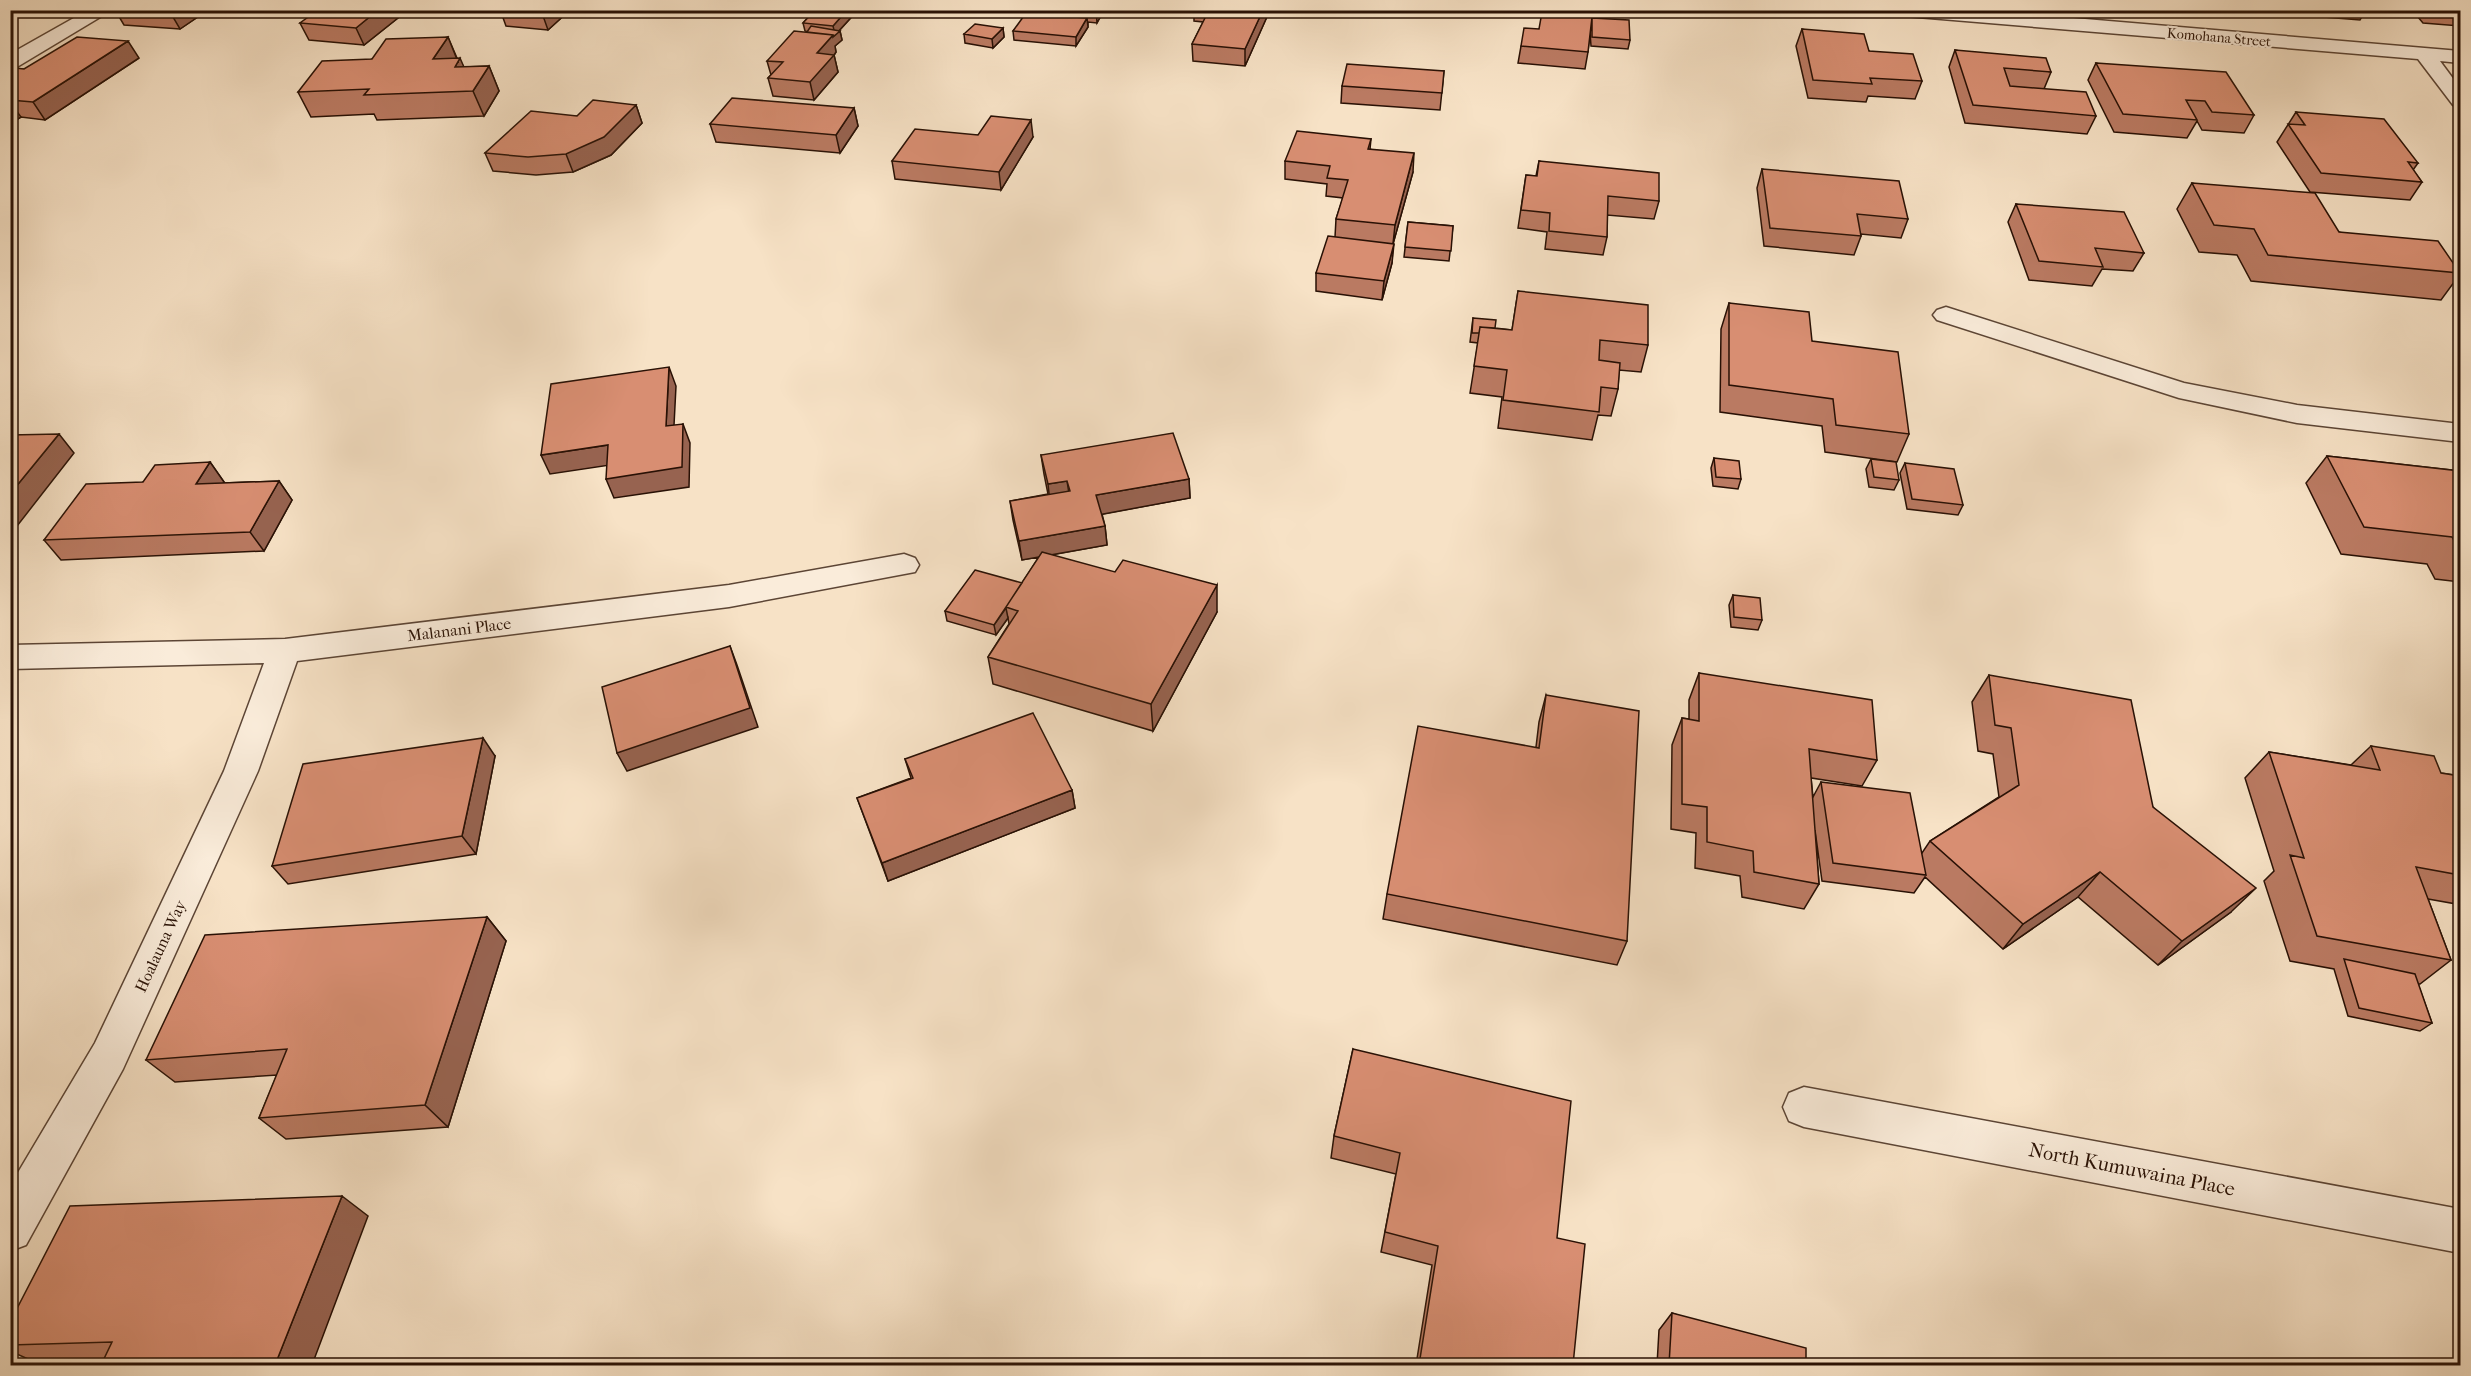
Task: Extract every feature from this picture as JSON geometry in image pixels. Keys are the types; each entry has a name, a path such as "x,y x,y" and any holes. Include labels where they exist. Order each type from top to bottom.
{"street":[{"path":"10,63 104,10"},
{"name":"Komohana Street","path":"1905,10 2197,27 2460,57"},
{"path":"2424,54 2460,101"},
{"path":"1946,315 2179,390 2297,414 2460,433"},
{"name":"Malanani Place","path":"10,657 285,651 729,596 904,565"},
{"name":"Hoalauna Way","path":"10,1229 109,1056 241,771 285,651"},
{"name":"North Kumuwaina Place","path":"1804,1107 2460,1231"}],"building":[{"path":"149,10 173,10 170,12"},
{"path":"318,10 378,10 356,28 300,23"},
{"path":"513,10 545,10 542,13"},
{"path":"815,10 847,10 833,26 803,23"},
{"path":"1209,10 1263,10 1245,49 1192,44"},
{"path":"1542,12 1592,17 1588,52 1521,46 1524,28 1539,29"},
{"path":"1026,13 1087,18 1076,37 1013,31"},
{"path":"1592,18 1629,20 1630,40 1592,37"},
{"path":"975,24 1003,28 992,39 964,34"},
{"path":"811,26 840,31 833,37 833,35 807,32"},
{"path":"1802,29 1864,34 1869,51 1913,54 1922,81 1870,78 1872,84 1813,80"},
{"path":"794,31 833,35 817,53 834,55 810,82 768,78 783,62 767,61"},
{"path":"77,37 128,41 33,102 10,100 10,71 15,68 24,69"},
{"path":"448,37 433,59 460,58 455,67 489,66 473,91 364,95 369,89 298,92 322,61 372,59 386,39"},
{"path":"1955,50 2046,58 2051,72 2004,68 2010,86 2086,92 2096,116 1973,105"},
{"path":"2096,63 2226,72 2254,115 2212,112 2205,101 2186,100 2197,120 2123,114"},
{"path":"1347,64 1444,71 1442,93 1342,86"},
{"path":"732,98 854,108 836,135 710,124"},
{"path":"593,100 636,105 604,137 566,154 528,157 485,153 531,111 577,116"},
{"path":"2296,112 2384,119 2418,163 2408,162 2422,182 2321,173 2288,124 2305,125"},
{"path":"991,116 1031,120 999,172 892,161 915,129 978,135"},
{"path":"1297,131 1371,139 1368,149 1414,153 1395,225 1336,219 1348,180 1327,178 1330,166 1285,161"},
{"path":"1539,161 1659,173 1659,201 1608,196 1607,237 1549,231 1550,213 1521,210 1526,175 1537,176"},
{"path":"1762,169 1899,181 1908,219 1857,214 1861,236 1770,228"},
{"path":"2192,183 2315,193 2339,232 2438,241 2460,273 2268,255 2254,229 2214,225"},
{"path":"2016,204 2124,212 2144,253 2095,248 2103,267 2039,261"},
{"path":"1408,222 1453,226 1451,251 1405,247"},
{"path":"1328,236 1394,244 1384,281 1316,273"},
{"path":"1518,291 1648,305 1648,345 1600,340 1599,360 1620,363 1618,389 1601,387 1599,412 1503,400 1507,370 1474,366 1480,327 1512,330"},
{"path":"1729,303 1809,312 1812,341 1898,352 1909,434 1836,425 1833,399 1729,385"},
{"path":"1473,318 1496,320 1495,328 1480,327 1479,333 1472,333"},
{"path":"669,367 666,426 683,424 682,467 606,479 608,445 541,455 551,384"},
{"path":"1173,433 1189,479 1096,495 1105,526 1019,541 1010,501 1070,491 1067,481 1048,484 1041,455"},
{"path":"59,434 10,494 10,435"},
{"path":"2327,456 2460,471 2460,552 2452,537 2364,527"},
{"path":"1714,458 1739,461 1741,479 1716,477"},
{"path":"1871,459 1896,462 1899,480 1874,477"},
{"path":"210,462 196,484 279,481 250,532 44,540 86,484 143,482 155,465"},
{"path":"1905,463 1954,469 1963,505 1912,499"},
{"path":"1042,552 1115,572 1123,560 1217,585 1151,704 988,657 1018,611 1006,607"},
{"path":"975,570 1022,583 994,625 945,611"},
{"path":"1733,595 1760,598 1762,620 1734,617"},
{"path":"730,646 750,708 617,753 602,687"},
{"path":"1699,673 1872,700 1877,760 1809,749 1819,884 1754,872 1753,851 1707,842 1707,807 1682,804 1682,718 1699,721"},
{"path":"1989,675 2131,700 2153,807 2256,888 2182,941 2100,872 2023,924 1930,841 2019,785 2011,728 1995,725"},
{"path":"1546,695 1639,711 1627,941 1387,894 1418,726 1539,748"},
{"path":"1033,713 1072,790 882,863 857,798 913,778 905,759"},
{"path":"483,738 462,836 272,866 303,764"},
{"path":"2371,746 2434,756 2441,773 2460,776 2460,875 2416,867 2451,960 2317,936 2290,855 2304,858 2269,752 2380,770"},
{"path":"1821,782 1910,793 1926,875 1833,863"},
{"path":"487,917 425,1105 259,1118 287,1049 146,1060 205,935"},
{"path":"2344,959 2415,974 2432,1023 2359,1008"},
{"path":"1353,1049 1571,1101 1557,1238 1585,1244 1573,1365 1419,1365 1438,1246 1385,1232 1400,1153 1334,1136"},
{"path":"342,1196 275,1365 101,1365 112,1342 10,1345 10,1322 70,1206"},
{"path":"1672,1313 1806,1348 1806,1365 1669,1365"}]}
